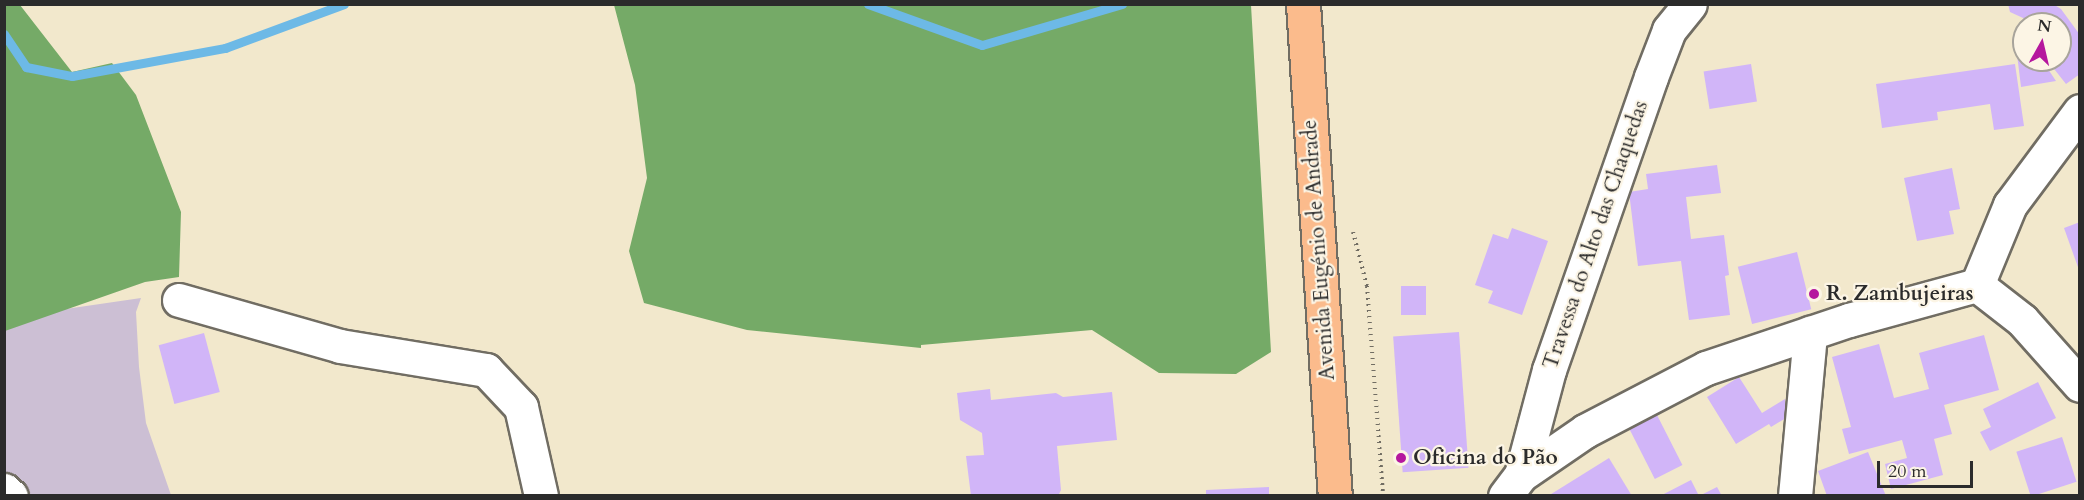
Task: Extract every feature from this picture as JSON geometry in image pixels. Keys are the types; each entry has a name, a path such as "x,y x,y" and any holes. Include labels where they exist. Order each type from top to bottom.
{"main road":[{"name":"Avenida Eugénio de Andrade","path":"1303,4 1335,495"}],"street":[{"name":"Travessa do Alto das Chaquedas","path":"1513,485 1549,370 1651,76 1669,30 1690,4"},
{"path":"1977,285 2010,205 2079,111"},
{"path":"1513,485 1585,431 1706,368 1810,333 1977,285"},
{"path":"1977,285 2022,320 2079,385"},
{"path":"179,300 340,346 486,370 521,407 541,495"},
{"path":"1795,495 1810,333"},
{"path":"4,490 11,495"}],"path":[{"path":"1353,222 1366,286 1383,495"}],"shaded area":[{"path":"141,298 136,312 139,367 146,423 171,495 5,495 4,318"}],"green space":[{"path":"4,5 20,5 72,72 112,63 136,95 181,212 179,277 145,282 5,331"},
{"path":"614,5 1251,5 1271,352 1236,374 1159,373 1092,330 921,345 921,348 747,330 644,303 629,251 647,178 635,85"}],"building":[{"path":"2008,4 2053,4 2063,12 2012,13"},
{"path":"2072,24 2080,35 2080,74 2066,84 2056,72 2072,72"},
{"path":"1751,64 1757,102 1710,109 1704,72"},
{"path":"2012,64 2012,72 2016,72 2024,126 1994,130 1990,104 1937,112 1938,120 1882,128 1876,84"},
{"path":"2019,72 2050,72 2056,81 2021,87"},
{"path":"1717,165 1721,193 1686,197 1691,239 1724,235 1729,275 1725,276 1730,315 1689,320 1681,261 1638,266 1629,192 1648,189 1646,174"},
{"path":"1952,168 1960,209 1949,211 1954,234 1917,241 1904,178"},
{"path":"2080,222 2080,270 2079,270 2064,228"},
{"path":"1512,228 1548,241 1522,315 1488,303 1493,291 1475,285 1493,234 1508,239"},
{"path":"1797,252 1811,309 1752,324 1738,267"},
{"path":"1401,286 1426,286 1426,315 1401,315"},
{"path":"1459,332 1468,468 1403,472 1393,337"},
{"path":"204,333 220,392 174,404 159,345"},
{"path":"1984,335 1999,390 1944,405 1952,434 1934,439 1943,475 1891,489 1885,464 1907,458 1902,440 1849,454 1842,429 1851,427 1832,357 1879,344 1894,398 1929,389 1919,353"},
{"path":"1739,377 1762,413 1785,399 1786,418 1771,427 1769,424 1736,444 1707,397"},
{"path":"2038,382 2056,418 1990,451 1980,432 1991,427 1983,409"},
{"path":"990,389 991,400 1056,393 1063,397 1112,392 1117,440 1057,446 1061,490 1058,496 971,496 966,456 984,455 982,433 960,420 957,393"},
{"path":"1657,415 1682,465 1655,479 1629,429"},
{"path":"2062,437 2077,482 2031,496 2016,452"},
{"path":"1868,452 1886,496 1827,496 1818,471"},
{"path":"1609,458 1632,496 1548,496"},
{"path":"1691,480 1699,496 1660,496"},
{"path":"1269,487 1269,496 1206,496 1206,490"},
{"path":"1717,487 1722,496 1699,496"}],"waterway":[{"path":"4,34 26,67 72,76 225,48 344,4"},
{"path":"868,4 982,45 1122,4"}],"place":[{"name":"R. Zambujeiras","path":"1814,294"},
{"name":"Oficina do Pão","path":"1401,458"}]}
